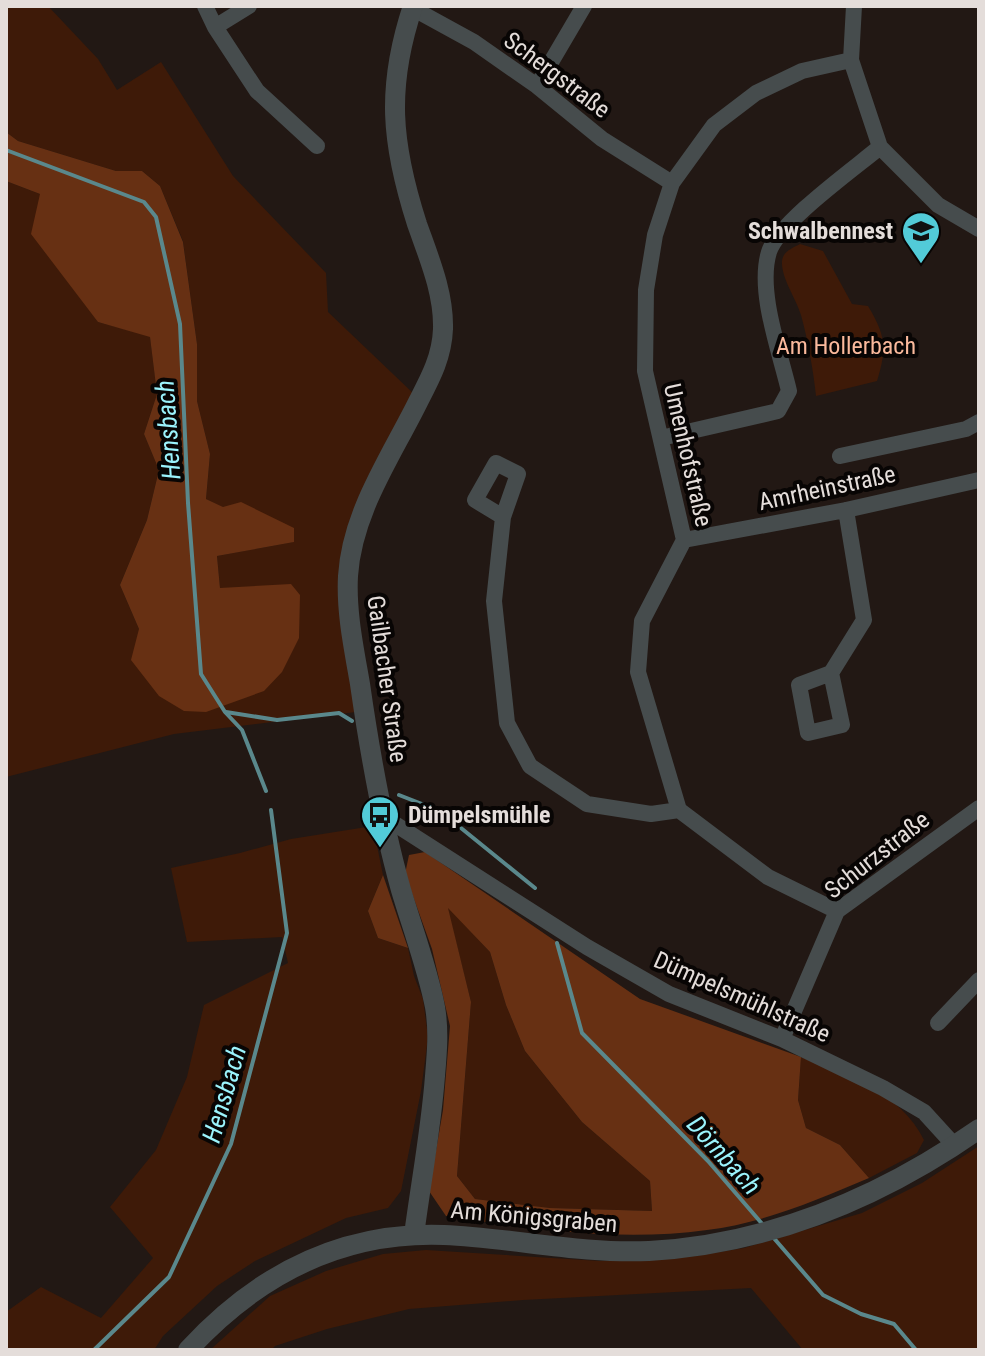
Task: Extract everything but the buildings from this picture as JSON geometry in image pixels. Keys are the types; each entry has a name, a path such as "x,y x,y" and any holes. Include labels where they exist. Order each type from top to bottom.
{"street":[{"path":"205,6 215,27 257,91 317,146"},
{"path":"215,27 249,6"},
{"path":"537,86 584,6"},
{"path":"854,6 851,60 880,147 938,205 979,229"},
{"name":"Schergstraße","path":"412,7 474,42 537,86 602,139 672,183"},
{"name":"Gailbacher Straße","path":"412,7 398,54 393,95 396,133 411,203 441,295 441,352 365,505 352,544 348,578 349,617 368,744 389,847 435,1005 438,1035 432,1106 414,1235"},
{"name":"Umenhofstraße","path":"679,810 638,672 642,621 684,540 645,371 646,290 655,235 672,183 714,125 756,93 802,71 851,60"},
{"path":"661,438 778,411 789,391 766,290 769,250 796,216 880,147"},
{"path":"840,456 966,429 979,422"},
{"name":"Amrheinstraße","path":"684,540 846,510 979,480"},
{"path":"831,673 864,620 846,510"},
{"path":"503,517 494,601 507,723 530,766 587,804 651,814 679,810 768,877 837,911"},
{"name":"Schurzstraße","path":"782,1039 837,911 979,808"},
{"name":"Dümpelsmühlstraße","path":"384,817 587,947 669,994 782,1039 883,1088 924,1112 955,1146"},
{"path":"938,1023 979,980"},
{"name":"Am Königsgraben","path":"188,1350 239,1301 270,1278 297,1263 353,1243 414,1235 446,1235 597,1252 692,1247 743,1239 805,1221 892,1183 979,1129"}],"green space":[{"path":"6,6 48,6 98,59 117,90 161,62 233,176 326,273 328,312 415,395 341,569 356,712 174,734 6,777 6,181 40,194 98,322 150,336 157,394 144,434 159,470 147,520 120,585 139,629 220,588 217,556 293,542 206,499 210,454 197,401 197,344 183,241 160,186 142,171 116,171 18,141 6,132"},
{"name":"Am Hollerbach","path":"800,244 823,251 852,304 868,306 874,316 883,342 877,381 816,396 801,315 782,268 784,255"},
{"path":"373,826 383,875 368,911 378,938 408,948 423,999 428,1037 421,1091 401,1191 388,1208 346,1218 255,1261 217,1286 163,1336 154,1350 6,1350 6,1312 41,1287 101,1318 153,1258 110,1207 156,1150 187,1077 204,1005 288,963 282,937 187,942 171,868 291,839"},
{"path":"447,906 490,952 506,1005 525,1051 582,1122 650,1181 652,1211 550,1208 475,1199 457,1176 471,1002"},
{"path":"801,1057 871,1088 901,1109 924,1140 917,1153 869,1178 840,1145 806,1128 798,1100"},
{"path":"979,1146 979,1350 803,1350 751,1288 409,1309 327,1329 271,1350 210,1350 270,1296 326,1271 383,1254 426,1250 600,1261 695,1256 744,1248 862,1213 922,1183"}],"shaded area":[{"path":"6,132 18,141 116,171 142,171 160,186 183,242 197,344 197,401 210,454 206,499 223,507 241,502 294,528 294,542 217,556 220,588 291,584 300,595 299,638 282,672 264,691 206,712 184,711 159,696 131,660 139,629 120,585 147,520 159,470 144,434 157,394 150,337 98,322 31,234 40,194 6,181"},
{"path":"425,852 640,999 801,1057 798,1100 806,1128 840,1145 869,1178 770,1216 728,1227 674,1233 576,1232 446,1216 429,1191 443,1110 450,1026 432,949 405,874 409,855","holes":["448,908 490,952 506,1005 525,1051 582,1122 650,1181 652,1211 550,1208 475,1199 457,1176 471,1002"]},
{"path":"383,875 408,948 378,938 368,911"}],"waterway":[{"name":"Hensbach","path":"6,150 144,202 156,217 180,324 188,503 201,674 225,712 242,730 266,791"},
{"name":"Dörnbach","path":"226,712 277,720 339,713 352,721"},
{"name":"Dörnbach","path":"399,795 440,811 535,888"},
{"name":"Hensbach","path":"94,1350 169,1277 231,1144 287,933 271,810"},
{"name":"Dörnbach","path":"557,943 582,1033 708,1161 764,1226"},
{"name":"Dörnbach","path":"772,1236 823,1295 861,1314 894,1324 916,1350"}],"place":[{"name":"Schwalbennest","path":"921,265"},
{"name":"Dümpelsmühle","path":"380,849"}]}
